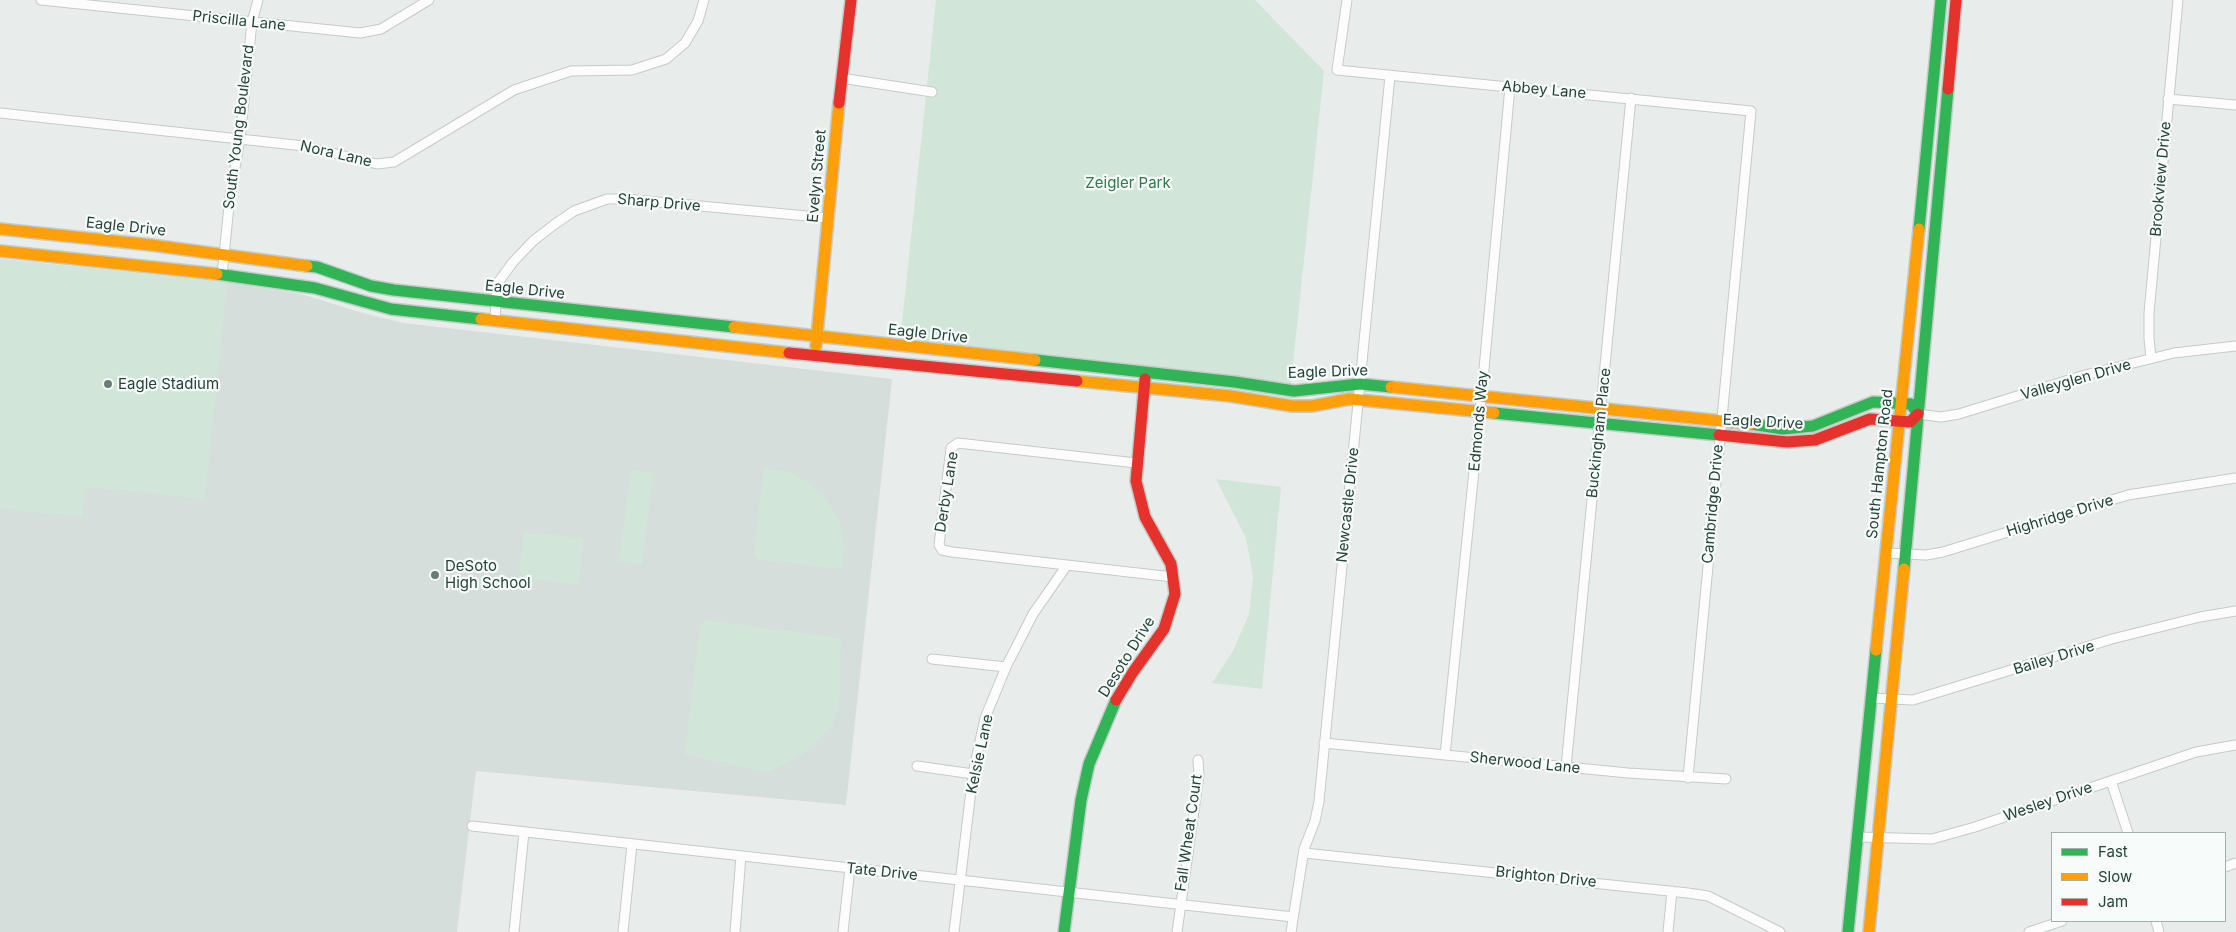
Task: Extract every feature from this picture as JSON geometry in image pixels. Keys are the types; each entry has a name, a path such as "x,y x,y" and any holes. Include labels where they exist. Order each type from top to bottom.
{"street":[{"name":"Priscilla Lane","path":"41,0 360,33 381,29 429,0"},
{"name":"South Young Boulevard","path":"222,275 230,196 240,139 252,22 258,0"},
{"name":"Nora Lane","path":"0,113 304,146 377,164 394,162 514,90 571,71 632,70 666,59 685,43 698,22 704,0"},
{"name":"Evelyn Street","path":"815,356 841,78 851,0"},
{"name":"Abbey Lane","path":"1347,0 1337,70 1751,111"},
{"name":"South Hampton Road","path":"1848,932 1903,403 1941,0"},
{"path":"1870,932 1956,0"},
{"name":"Brookview Drive","path":"2151,358 2148,338 2149,312 2178,0"},
{"path":"1936,49 1952,51"},
{"name":"Newcastle Drive","path":"1291,932 1304,853 1315,821 1390,76"},
{"path":"841,78 932,92"},
{"name":"Edmonds Way","path":"1445,755 1480,412 1510,87"},
{"name":"Buckingham Place","path":"1566,767 1631,98"},
{"path":"2168,98 2236,106"},
{"name":"Cambridge Drive","path":"1688,778 1751,111"},
{"name":"Sharp Drive","path":"495,320 498,284 513,262 533,241 574,211 607,199 626,199 828,218"},
{"name":"Eagle Drive","path":"0,230 151,244 317,267 371,286 394,290 1235,382 1294,391 1360,384 1721,420 1783,429 1813,426 1872,402 1903,403"},
{"path":"1918,233 1935,234"},
{"name":"Eagle Drive","path":"0,251 222,275 315,288 391,309 908,366 932,366 1230,396 1292,406 1312,406 1358,400 1719,435 1802,441 1825,437 1870,419 1910,422 1918,414"},
{"path":"662,338 664,320"},
{"name":"Valleyglen Drive","path":"1918,414 1941,417 1959,414 2085,375 2174,352 2236,346"},
{"path":"908,366 910,347"},
{"path":"1024,375 1076,373 1106,376 1109,368"},
{"name":"Desoto Drive","path":"1064,932 1081,800 1089,764 1113,706 1133,672 1164,629 1175,594 1173,577 1166,552 1145,517 1136,481 1145,372"},
{"path":"1292,406 1294,391"},
{"path":"1903,403 1911,404 1918,414"},
{"name":"Derby Lane","path":"1136,463 958,443 951,448 939,532 939,545 942,550 1173,577"},
{"name":"Highridge Drive","path":"1886,553 1926,556 2128,495 2236,478"},
{"name":"Kelsie Lane","path":"954,932 973,774 985,718 1006,667 1033,614 1067,565"},
{"name":"Bailey Drive","path":"1871,698 1913,700 2112,640 2200,617 2236,611"},
{"path":"932,659 1006,667"},
{"name":"Sherwood Lane","path":"1324,743 1688,778 1726,779"},
{"name":"Wesley Drive","path":"1857,837 1932,839 1975,827 2196,752 2236,744"},
{"name":"Fall Wheat Court","path":"1177,932 1198,775 1198,760"},
{"path":"918,766 973,774"},
{"path":"2111,781 2128,832"},
{"name":"Tate Drive","path":"472,826 1292,918"},
{"path":"514,932 524,832"},
{"path":"623,932 632,844"},
{"name":"Brighton Drive","path":"1304,853 1708,896 1780,932"},
{"path":"735,932 741,856"},
{"path":"843,932 850,868"},
{"path":"1668,932 1672,891"},
{"path":"2029,932 2059,922"}],"shaded area":[{"name":"DeSoto High School","path":"0,259 233,283 301,294 404,323 892,379 846,805 476,771 457,932 0,932"}],"green space":[{"name":"Zeigler Park","path":"936,0 1255,0 1324,71 1291,383 900,342"},
{"name":"Eagle Stadium","path":"0,259 227,282 205,499 85,487 82,517 0,509"},
{"path":"764,468 788,472 810,483 827,500 839,521 844,545 842,569 758,560 754,554"},
{"path":"631,470 653,473 642,564 619,561"},
{"path":"1216,479 1281,487 1262,689 1212,683 1233,651 1249,614 1253,576 1246,538"},
{"path":"524,532 583,538 579,584 519,578"},
{"path":"706,620 841,638 839,706 832,726 809,750 767,773 685,754 700,626"}],"traffic: fast":[{"path":"1919,229 1941,0"},
{"path":"1904,569 1948,89"},
{"path":"307,266 317,267 371,286 394,290 734,327"},
{"path":"217,274 315,288 391,309 481,319"},
{"path":"1035,360 1235,382 1294,391 1360,384 1391,387"},
{"path":"1751,424 1783,429 1813,426 1873,402 1911,404 1918,414"},
{"path":"1494,413 1719,435"},
{"path":"1848,932 1876,650"},
{"path":"1064,932 1081,800 1089,764 1116,700"}],"traffic: slow":[{"path":"816,346 839,103"},
{"path":"0,229 151,245 307,266"},
{"path":"1876,650 1919,229"},
{"path":"0,251 217,274"},
{"path":"481,319 789,353"},
{"path":"734,327 1035,360"},
{"path":"1077,381 1230,396 1292,406 1312,406 1350,399 1494,413"},
{"path":"1391,387 1751,424"},
{"path":"1869,932 1904,569"}],"traffic: jam":[{"path":"839,103 851,0"},
{"path":"1948,89 1956,0"},
{"path":"789,353 1077,381"},
{"path":"1116,700 1133,672 1164,629 1175,594 1171,564 1145,517 1136,481 1145,379"},
{"path":"1719,435 1787,442 1815,440 1870,419 1910,422 1918,414"}],"place":[{"name":"Eagle Stadium","path":"108,384"},
{"name":"DeSoto High School","path":"435,575"}]}
